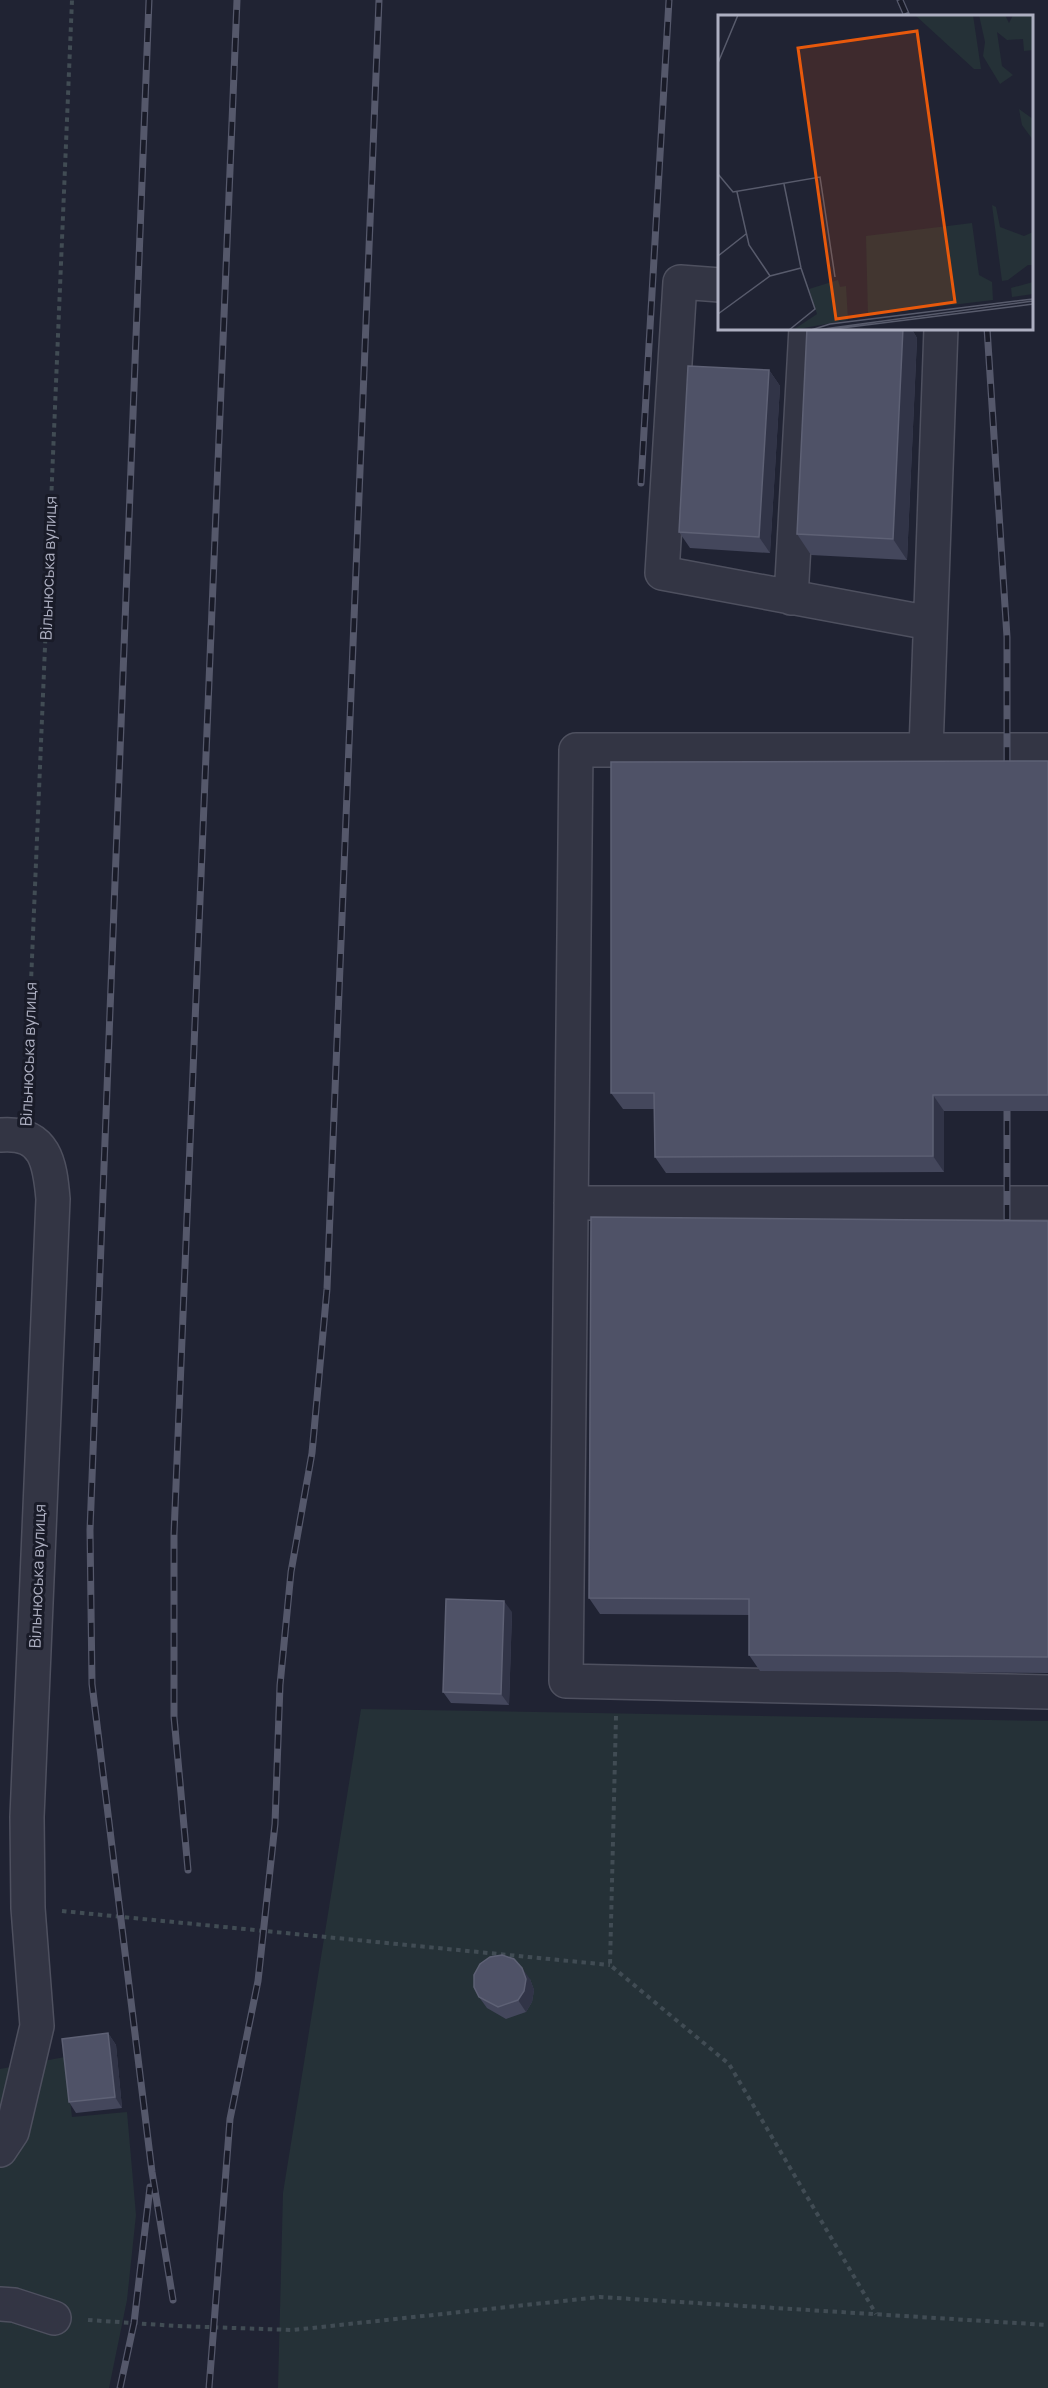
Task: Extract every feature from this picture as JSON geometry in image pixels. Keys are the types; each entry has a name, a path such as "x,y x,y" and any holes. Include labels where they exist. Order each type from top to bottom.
{"street":[{"path":"718,285 680,282 662,573 930,623"},
{"path":"791,598 806,330"},
{"path":"926,750 940,330"},
{"path":"1048,750 576,750 566,1681 1048,1692"},
{"name":"Вільнюська вулиця","path":"0,2150 12,2132 11,2089 37,2026 28,1908 27,1817 53,1199 49,1162 34,1142 11,1135"},
{"path":"572,1203 1048,1203"},
{"path":"0,2304 14,2305 54,2318"}],"path":[{"name":"Вільнюська вулиця","path":"11,1135 72,0"},
{"path":"610,1965 617,1682"},
{"path":"28,1908 610,1965 729,2064 876,2314"},
{"path":"54,2318 177,2326 293,2330 600,2297 1048,2325"}],"shaded area":[{"path":"361,1709 1048,1721 1048,2388 278,2388 283,2193"},
{"path":"65,2057 72,2117 127,2112 136,2215 127,2300 109,2388 0,2388 0,2069"}],"building":[{"path":"807,330 903,330 893,539 797,534"},
{"path":"688,366 769,370 759,537 679,532"},
{"path":"1048,761 1048,1095 933,1095 933,1156 655,1157 654,1093 611,1093 611,762"},
{"path":"591,1217 1048,1221 1048,1657 749,1655 749,1599 589,1598"},
{"path":"446,1599 504,1601 501,1694 443,1692"},
{"path":"502,1955 514,1959 522,1968 526,1979 524,1991 518,2000 498,2007 479,1997 474,1987 474,1975 480,1964 490,1957"},
{"path":"108,2033 115,2097 69,2102 62,2039"}],"railway":[{"path":"149,0 90,1530 92,1684 152,2172 173,2300"},
{"path":"188,1870 174,1717 174,1534 237,0"},
{"path":"209,2388 230,2119 258,1981 275,1824 280,1685 291,1572 312,1453 327,1289 379,0"},
{"path":"641,483 669,0"},
{"path":"900,0 907,15"},
{"path":"987,330 1007,637 1007,778"},
{"path":"1007,1093 1007,1237"},
{"path":"120,2388 134,2323 150,2187"}]}
